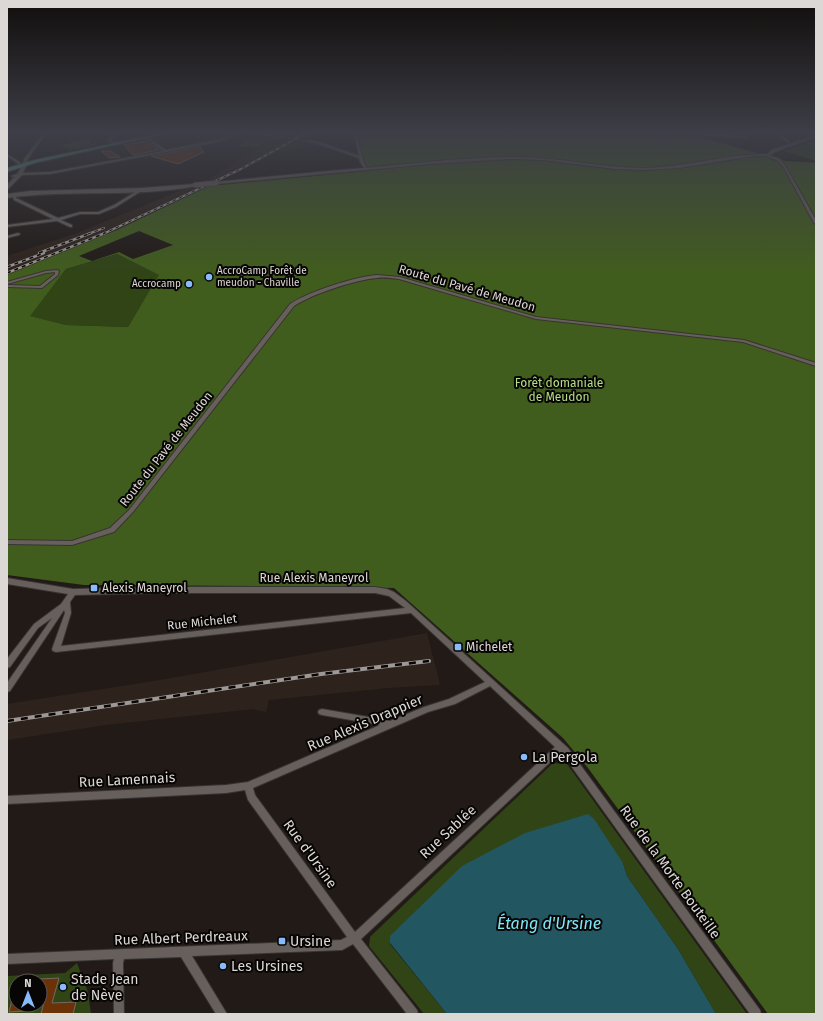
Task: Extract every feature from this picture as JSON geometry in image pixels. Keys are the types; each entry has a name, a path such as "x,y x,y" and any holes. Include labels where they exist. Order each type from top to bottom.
{"main road":[{"path":"7,188 14,181"},
{"path":"11,197 39,192 141,190 240,181"}],"street":[{"path":"792,181 816,223"},
{"path":"8,225 58,220 78,214 94,214 102,212 141,190"},
{"path":"11,197 71,226"},
{"path":"7,237 18,234"},
{"path":"7,283 46,272 57,271 57,274 41,287 7,286"},
{"name":"Route du Pavé de Meudon","path":"7,542 72,543 112,530 132,510 292,305 305,297 372,277 385,276 399,278 536,318 744,341 816,365"},
{"name":"Rue Alexis Maneyrol","path":"7,581 73,592 159,590 386,591 393,594 412,610 561,747"},
{"name":"Rue Michelet","path":"73,592 67,602 68,613 56,650 412,610"},
{"path":"7,665 10,657 36,626 67,602"},
{"path":"7,689 67,602"},
{"name":"Rue Alexis Drappier","path":"248,786 427,709 449,703 478,690 490,682"},
{"path":"322,712 386,723 388,726"},
{"name":"Rue Sablée","path":"354,938 561,747"},
{"name":"Rue de la Morte Bouteille","path":"561,747 756,1014"},
{"name":"Rue Lamennais","path":"7,800 226,789 248,786"},
{"name":"Rue d'Ursine","path":"248,786 251,797 354,938 413,1014"},
{"name":"Rue Albert Perdreaux","path":"7,959 342,944 354,938"},
{"path":"184,952 222,1014"},
{"path":"119,1014 118,962 120,954"}],"shaded area":[{"path":"205,181 218,181 117,230 7,275 7,256 77,233"},
{"path":"427,633 440,685 388,688 269,700 266,712 253,709 106,725 7,740 7,704 154,681"}],"green space":[{"name":"Forêt domaniale de Meudon","path":"265,181 816,181 816,1014 768,1014 588,768 563,738 394,588 84,585 7,575 7,275 117,230 209,186","holes":["139,231 173,245 133,259 119,252 92,261 79,256","117,254 159,275 128,327 66,325 30,316 66,269"]},
{"path":"117,254 160,275 128,327 66,325 29,316 66,269"},
{"path":"553,763 567,764 747,1014 716,1014 678,949 627,876 623,863 390,937 390,944 447,1014 424,1014 369,946 370,937 374,933"},
{"name":"Stade Jean de Nève","path":"77,963 88,992 91,1014 7,1014 8,976 8,1013 48,1013 48,974 65,973"}],"water":[{"name":"Étang d'Ursine","path":"588,814 594,819 623,863 627,876 678,949 716,1014 447,1014 390,943 390,936 462,866 525,833"}],"building":[{"path":"59,978 52,1003 76,1002 73,1014 41,1014 48,1013 48,979"}],"railway":[{"path":"103,234 216,181"},
{"path":"88,234 104,228"},
{"path":"39,253 91,233"},
{"path":"7,273 105,233"},
{"path":"7,267 44,253"},
{"path":"7,721 321,674 429,661"}],"place":[{"name":"AccroCamp Forêt de meudon - Chaville","path":"209,277"},
{"name":"Accrocamp","path":"189,284"},
{"name":"Alexis Maneyrol","path":"94,588"},
{"name":"Michelet","path":"458,647"},
{"name":"La Pergola","path":"524,757"},
{"name":"Ursine","path":"282,941"},
{"name":"Les Ursines","path":"223,966"},
{"name":"Stade Jean de Nève","path":"63,987"}]}
